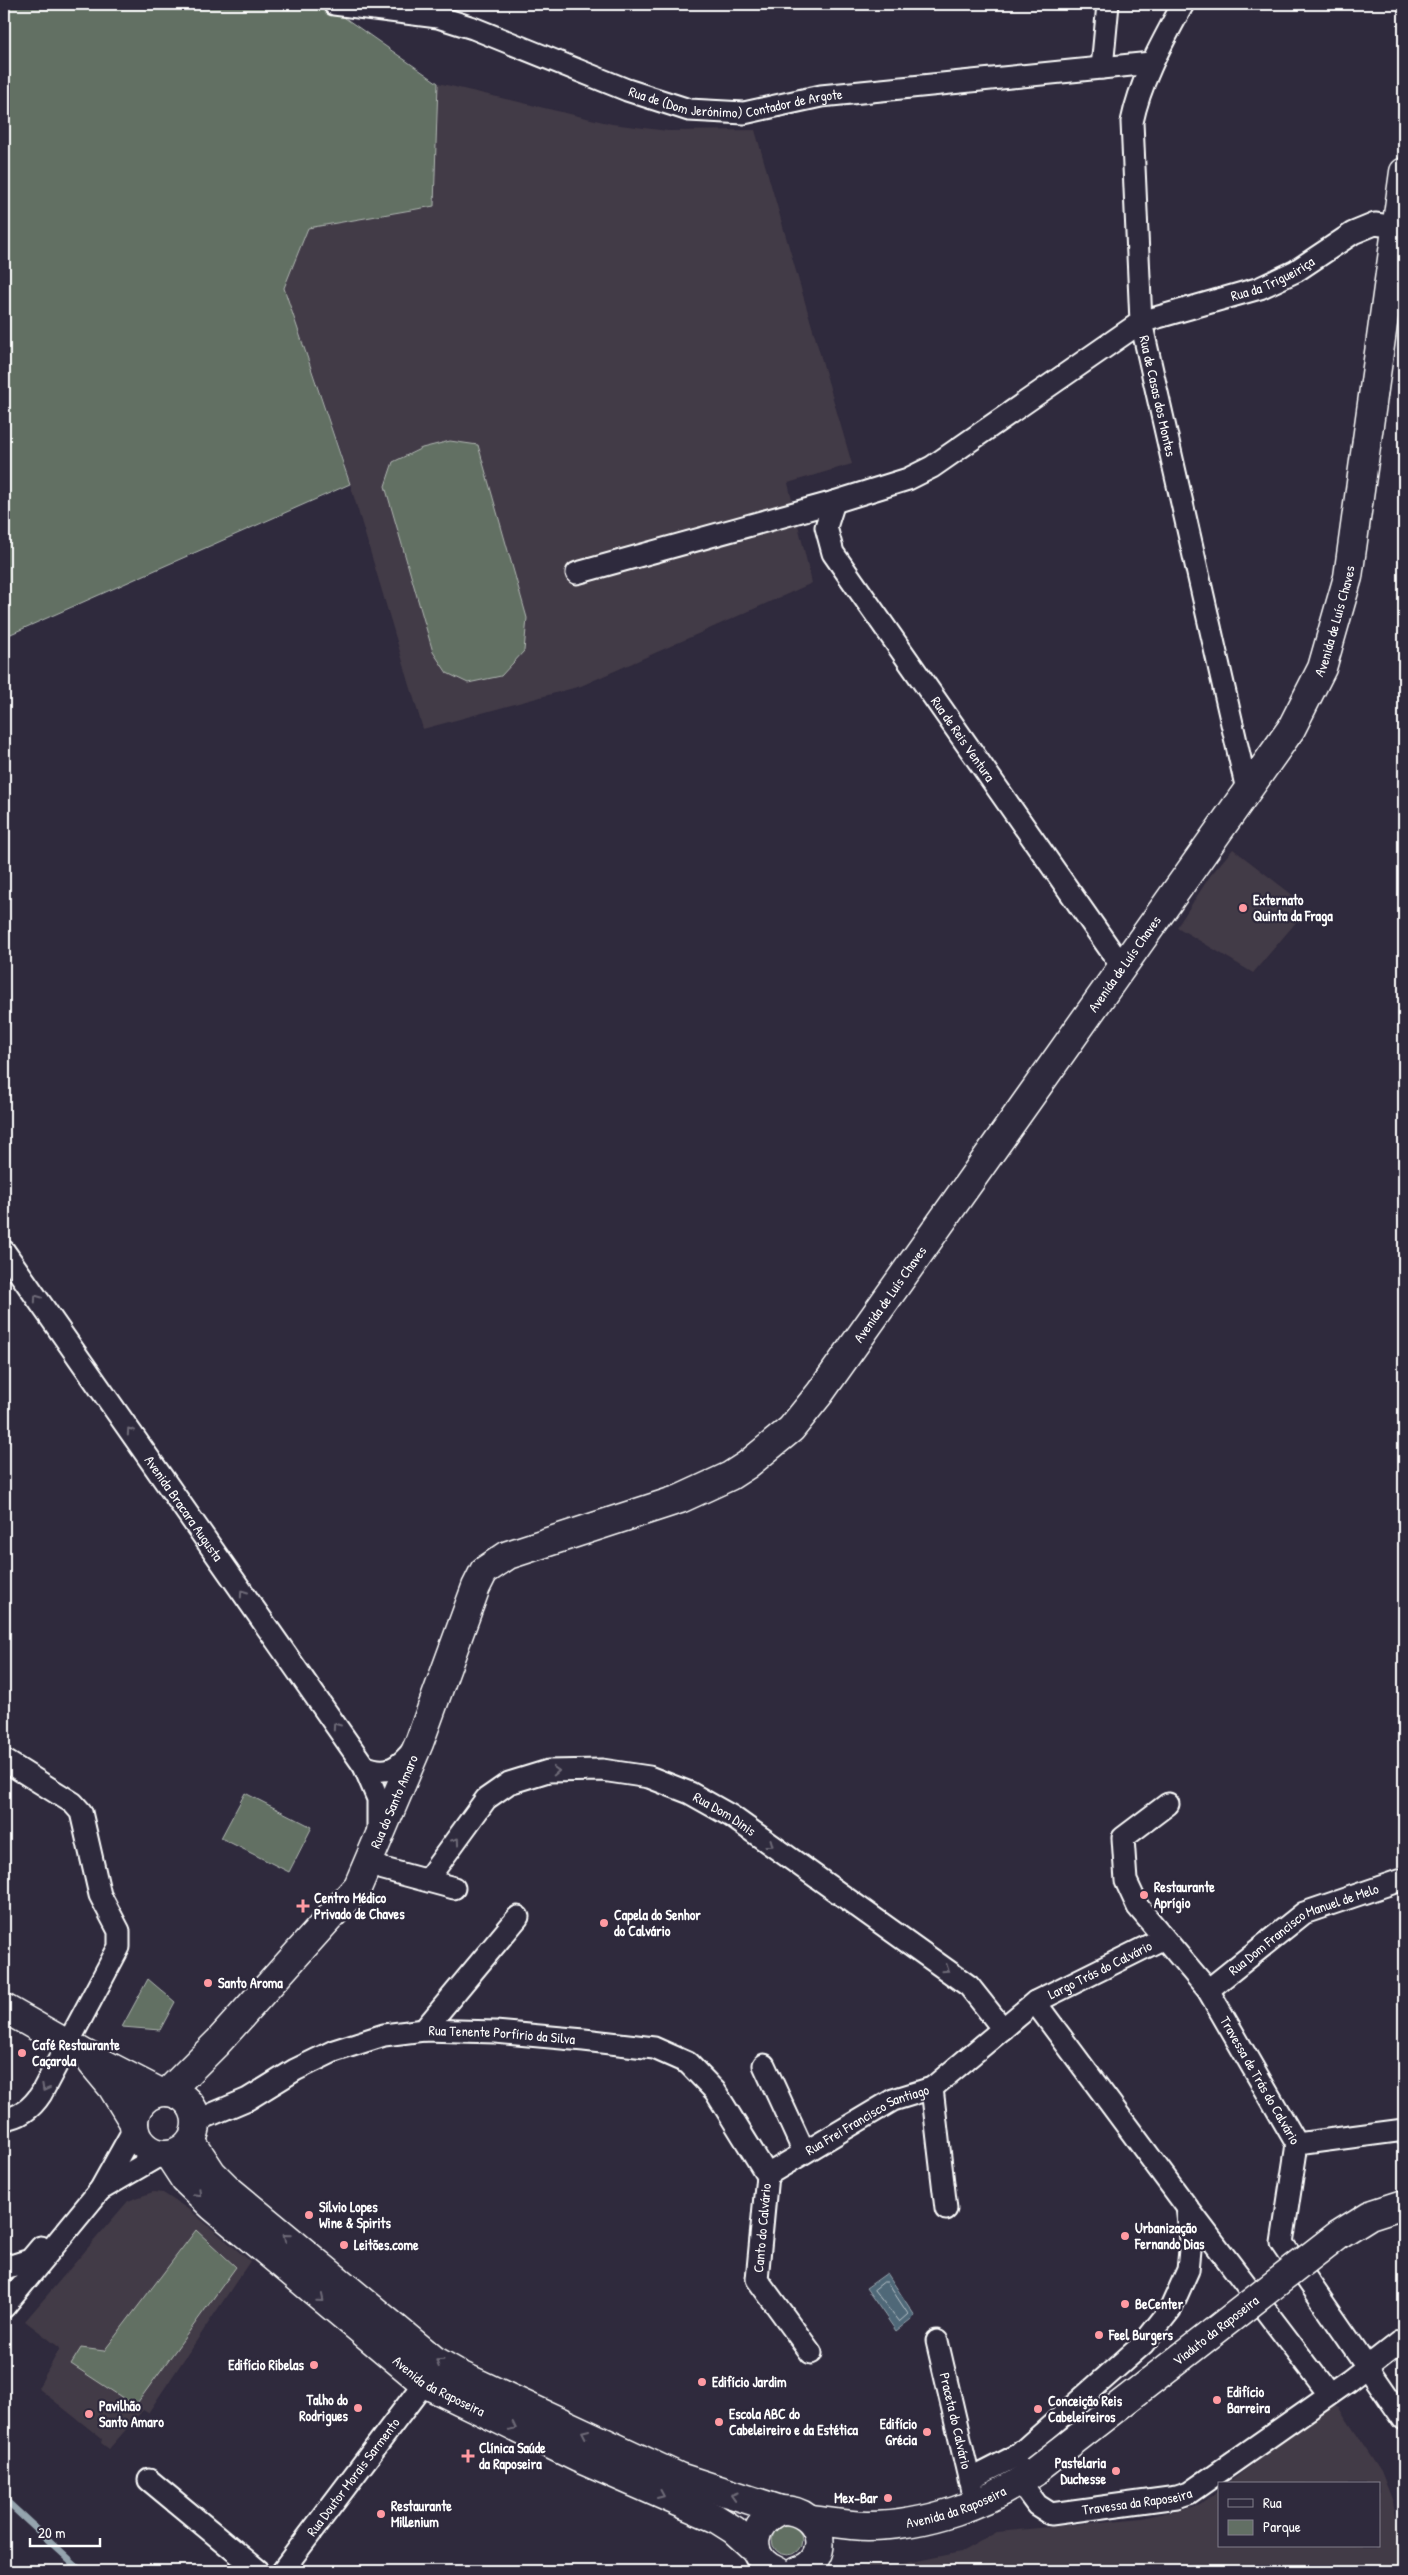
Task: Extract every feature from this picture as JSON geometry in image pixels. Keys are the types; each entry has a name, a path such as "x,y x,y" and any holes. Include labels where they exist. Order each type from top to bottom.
{"main road":[{"name":"Avenida de Luís Chaves","path":"531,1546 696,1493 730,1476 765,1452 791,1429 820,1393 1123,968 1291,728 1322,668 1348,577 1404,172"},
{"name":"Rua do Santo Amaro","path":"164,2092 218,2042 358,1886 369,1865 378,1838 419,1743 480,1578 484,1571 498,1560 531,1546"},
{"path":"4,2008 75,2049 164,2092 186,2100 183,2138 144,2146 112,2087 75,2049"},
{"name":"Rua do Santo Amaro","path":"183,2138 218,2042"},
{"path":"134,2126 141,2103 164,2092"},
{"name":"Avenida da Raposeira","path":"183,2138 185,2180 212,2206 424,2383 578,2458 715,2518 784,2565 868,2526"},
{"name":"Avenida da Raposeira","path":"183,2138 228,2189 434,2360 462,2376 680,2477 781,2510 792,2510 811,2520 868,2526 929,2517 972,2491 1028,2477"},
{"name":"Viaduto da Raposeira","path":"1028,2477 1338,2234 1370,2215 1404,2204"},
{"path":"781,2510 763,2520 757,2529 784,2565 817,2529 811,2520"}],"street":[{"name":"Rua de (Dom Jerónimo) Contador de Argote","path":"334,4 438,17 473,28 627,90 689,110 744,113 821,96 1151,63"},
{"path":"1102,68 1108,4"},
{"name":"Rua de Casas dos Montes","path":"1183,4 1151,63 1138,93 1132,122 1141,322 1247,790"},
{"name":"Rua da Trigueiriça","path":"577,572 834,502 908,479 932,467 1141,322 1260,288 1296,271 1353,233 1375,224 1397,227"},
{"name":"Rua de Reis Ventura","path":"834,502 826,528 833,554 1123,968"},
{"name":"Avenida Bracara Augusta","path":"4,1251 364,1766 378,1799 378,1838"},
{"path":"364,1766 379,1772 392,1770 402,1763 419,1743"},
{"path":"4,1760 73,1803 81,1812 100,1895 119,1930 119,1947 75,2049 36,2102 22,2114 4,2119"},
{"name":"Rua Dom Dinis","path":"426,1880 486,1800 509,1782 548,1771 602,1770 649,1777 690,1793 731,1816 970,1986 1003,2029"},
{"name":"Travessa de Trás do Calvário","path":"1168,1804 1123,1838 1126,1881 1138,1907 1208,1990 1297,2144 1282,2243 1404,2420"},
{"path":"369,1865 454,1888"},
{"name":"Rua Dom Francisco Manuel de Melo","path":"1208,1990 1304,1913 1404,1879"},
{"path":"424,2030 518,1917"},
{"name":"Largo Trás do Calvário","path":"1035,2002 1164,1938"},
{"path":"1035,2002 1329,2394"},
{"name":"Rua Frei Francisco Santiago","path":"766,2175 892,2100 932,2088 1035,2002"},
{"name":"Rua Tenente Porfírio da Silva","path":"100,2190 308,2062 346,2045 384,2035 424,2030 495,2032 654,2048 688,2063 715,2091 766,2175"},
{"path":"764,2065 804,2152"},
{"path":"932,2088 946,2210"},
{"path":"8,2298 100,2190 134,2126"},
{"path":"1297,2144 1404,2130"},
{"name":"Canto do Calvário","path":"766,2175 756,2279 811,2353"},
{"path":"972,2491 1018,2455 1143,2344 1170,2310 1188,2270 1191,2240 1188,2207"},
{"path":"4,2263 8,2267 30,2260 64,2220 82,2212"},
{"name":"Praceta do Calvário","path":"937,2341 972,2491"},
{"name":"Travessa da Raposeira","path":"1028,2477 1037,2505 1051,2514 1177,2497 1199,2488 1366,2366 1402,2342"},
{"name":"Rua Doutor Morais Sarmento","path":"282,2571 424,2383"},
{"path":"149,2480 259,2571"}],"shaded area":[{"path":"438,83 612,124 668,131 755,130 852,464 788,483 812,583 581,686 423,729 343,460 284,288 307,228 434,206"},
{"name":"Externato Quinta da Fraga","path":"1233,849 1303,903 1291,913 1298,920 1253,973 1177,927 1210,876"},
{"path":"153,2192 163,2193 191,2211 250,2261 148,2413 143,2410 109,2449 101,2443 102,2439 38,2388 60,2348 25,2321 128,2201"},
{"path":"1330,2404 1339,2408 1381,2471 1393,2502 1403,2543 1404,2571 851,2571 874,2564 893,2566 961,2552 997,2532 1142,2518 1200,2505 1218,2491 1218,2548 1380,2548 1380,2482 1230,2482"}],"green space":[{"path":"4,4 325,4 438,83 434,206 308,228 284,288 350,484 4,637"},
{"path":"450,441 478,445 527,618 524,651 501,676 468,683 447,673 433,652 385,486 393,462 422,448"},
{"path":"245,1793 312,1827 289,1872 221,1838"},
{"path":"148,1979 175,2002 160,2030 122,2027"},
{"path":"196,2230 236,2267 135,2406 71,2364 81,2348 104,2351"},
{"path":"787,2525 798,2529 802,2540 798,2551 787,2555 776,2551 772,2540 776,2529"}],"water":[{"path":"887,2273 915,2316 896,2331 866,2288"}],"waterway":[{"path":"4,2499 82,2571"}],"place":[{"name":"Externato Quinta da Fraga","path":"1243,908"},
{"name":"Restaurante Aprígio","path":"1144,1895"},
{"name":"Centro Médico Privado de Chaves","path":"303,1906"},
{"name":"Capela do Senhor do Calvário","path":"604,1923"},
{"name":"Santo Aroma","path":"208,1983"},
{"name":"Café Restaurante Caçarola","path":"22,2053"},
{"name":"Sílvio Lopes Wine & Spirits","path":"309,2215"},
{"name":"Urbanização Fernando Dias","path":"1125,2236"},
{"name":"Leitões.come","path":"344,2245"},
{"name":"BeCenter","path":"1125,2304"},
{"name":"Feel Burgers","path":"1099,2335"},
{"name":"Edifício Ribelas","path":"314,2365"},
{"name":"Edifício Jardim","path":"702,2382"},
{"name":"Edifício Barreira","path":"1217,2400"},
{"name":"Talho do Rodrigues","path":"358,2408"},
{"name":"Conceição Reis Cabeleireiros","path":"1038,2409"},
{"name":"Pavilhão Santo Amaro","path":"89,2414"},
{"name":"Escola ABC do Cabeleireiro e da Estética","path":"719,2422"},
{"name":"Edifício Grécia","path":"927,2432"},
{"name":"Clínica Saúde da Raposeira","path":"468,2456"},
{"name":"Pastelaria Duchesse","path":"1116,2471"},
{"name":"Mex-Bar","path":"888,2498"},
{"name":"Restaurante Millenium","path":"381,2514"}]}
